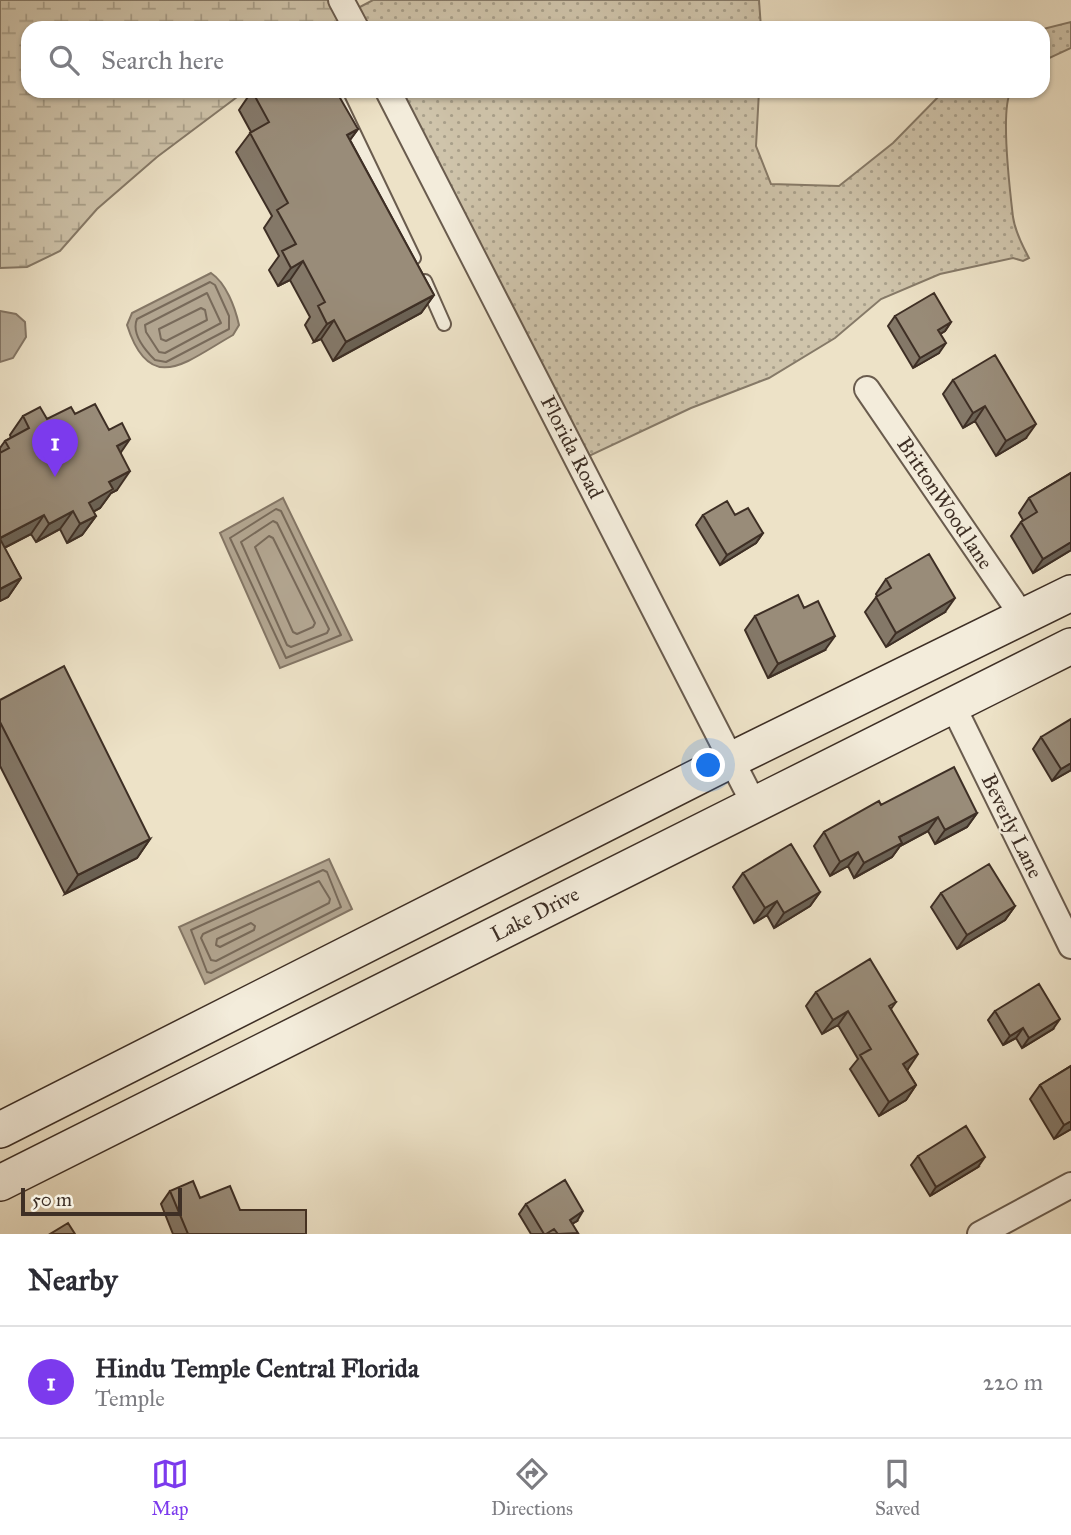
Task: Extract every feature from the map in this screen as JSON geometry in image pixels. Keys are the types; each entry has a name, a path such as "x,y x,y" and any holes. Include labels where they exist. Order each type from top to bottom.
{"main road":[{"path":"0,1130 733,759 1071,593"},
{"name":"Lake Drive","path":"0,1183 1071,646"},
{"path":"271,995 295,1036"},
{"path":"0,1163 116,1105 130,1094 137,1059"}],"street":[{"path":"341,0 352,21"},
{"name":"Florida Road","path":"392,98 754,804"},
{"name":"BrittonWood lane","path":"867,388 1023,617"},
{"name":"Beverly Lane","path":"953,706 1071,946"},
{"path":"979,1234 1071,1185"}],"lane":[{"path":"337,98 444,324"}],"green space":[{"path":"0,0 329,0 340,21 21,21 21,98 236,98 157,157 97,209 60,251 27,267 0,268"},
{"path":"373,0 759,0 760,21 364,21 358,8"},
{"path":"1071,22 1071,48 1050,58 1050,27"},
{"path":"404,98 759,98 756,146 771,184 839,186 893,143 937,98 1009,98 1006,132 1013,217 1029,258 1023,261 1013,258 940,274 881,299 835,338 769,378 691,408 589,456"}],"water":[{"path":"211,273 225,289 235,311 239,325 233,335 200,355 171,367 159,367 147,361 136,347 127,325 132,313"},
{"path":"0,311 16,314 25,322 26,337 13,358 0,362"},
{"path":"283,498 352,640 280,668 220,533"},
{"path":"329,859 352,909 205,984 179,927"}],"building":[{"path":"256,98 340,98 358,129 347,135 434,295 346,342 334,320 327,324 318,306 325,302 303,261 291,268 282,251 296,244 277,210 288,203 250,133 269,122"},
{"path":"934,293 951,322 938,330 946,343 920,358 895,316"},
{"path":"995,355 1036,424 1006,441 985,406 973,413 953,380"},
{"path":"95,404 109,430 122,423 130,439 117,446 130,471 109,482 113,489 89,503 96,516 80,524 73,511 49,524 44,515 0,538 0,453 9,448 5,441 29,428 23,416 40,407 47,419 71,407 75,414"},
{"path":"1071,473 1071,542 1043,559 1021,522 1037,512 1029,498"},
{"path":"727,501 735,515 748,508 763,533 727,555 703,515"},
{"path":"0,539 21,578 0,589"},
{"path":"929,554 955,598 896,633 876,597 891,588 886,579"},
{"path":"798,595 804,608 818,601 835,636 778,664 755,616"},
{"path":"64,666 150,839 78,875 0,722 0,700"},
{"path":"1071,719 1071,763 1061,769 1041,737"},
{"path":"954,767 977,813 945,830 938,817 899,837 902,843 864,863 858,852 840,862 824,832 879,801 881,805"},
{"path":"791,844 820,892 784,913 777,901 765,908 743,873"},
{"path":"989,864 1015,906 967,935 941,893"},
{"path":"870,959 896,1002 889,1006 918,1054 903,1064 916,1085 889,1102 860,1055 871,1049 848,1011 833,1020 816,992"},
{"path":"1039,984 1060,1019 1029,1038 1023,1028 1010,1036 995,1011"},
{"path":"1071,1066 1071,1121 1064,1125 1040,1085"},
{"path":"966,1126 985,1157 936,1187 918,1156"},
{"path":"565,1180 583,1211 570,1220 578,1233 558,1234 554,1229 544,1234 526,1204"},
{"path":"193,1181 200,1198 230,1186 240,1210 306,1210 306,1234 188,1234 170,1191"},
{"path":"68,1223 75,1234 50,1234"}],"place":[{"name":"Hindu Temple Central Florida","path":"55,477"}]}
